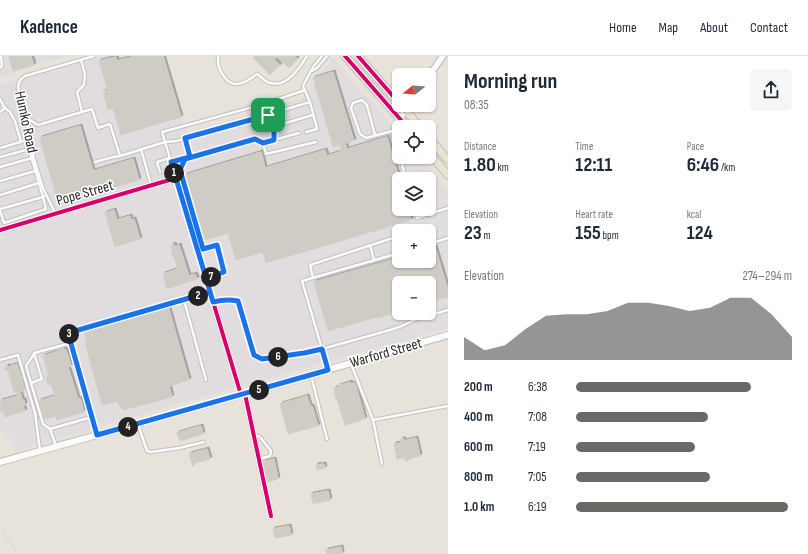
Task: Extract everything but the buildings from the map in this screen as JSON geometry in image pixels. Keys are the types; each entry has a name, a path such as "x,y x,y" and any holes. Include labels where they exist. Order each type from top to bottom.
{"main road":[{"path":"345,56 400,118"},
{"path":"358,56 392,94"},
{"path":"408,112 414,120"},
{"path":"436,146 447,158"},
{"path":"436,161 448,175"},
{"name":"Warford Street","path":"0,462 448,335"}],"street":[{"path":"435,68 443,56"},
{"path":"400,118 402,112"},
{"path":"436,160 447,158"},
{"path":"176,178 213,302 243,394 254,434 271,516"},
{"name":"Pope Street","path":"0,230 176,178"}],"lane":[{"path":"0,68 2,66 1,56"},
{"name":"Humko Road","path":"56,214 44,196 33,156 34,152 18,88 19,82 25,76 94,56"},
{"path":"218,56 221,71 227,80 232,84 245,82 257,74 269,83 282,83 295,72 307,56"},
{"path":"306,132 317,128 310,102 303,86 313,67 322,56"},
{"path":"312,71 318,68 328,56"},
{"path":"81,60 85,74 84,85 77,92 82,112"},
{"path":"176,178 162,132 264,104 305,90"},
{"path":"0,99 15,121 21,142"},
{"path":"375,135 367,105 362,100 353,103 351,108 360,134 366,138 392,131"},
{"path":"95,162 268,115 310,102"},
{"path":"264,104 274,133 274,140"},
{"path":"0,112 5,108"},
{"path":"26,121 30,120 38,125 92,109 98,128 110,124 120,156"},
{"path":"272,128 314,115"},
{"path":"171,162 255,139 263,143 299,133"},
{"path":"185,138 190,157"},
{"path":"0,148 30,139"},
{"path":"263,143 266,154 316,142"},
{"path":"0,157 33,148"},
{"path":"29,149 44,196 46,209 4,223 0,209 44,196"},
{"path":"141,149 151,185"},
{"path":"0,168 32,158"},
{"path":"160,172 157,162 170,158"},
{"path":"185,159 180,170 203,249"},
{"path":"0,181 35,171"},
{"path":"0,195 39,183"},
{"path":"436,212 448,208"},
{"path":"313,278 310,265 392,238"},
{"path":"436,242 448,238"},
{"path":"198,251 217,245 224,272 206,278"},
{"path":"370,245 374,260"},
{"path":"328,370 302,282 392,254"},
{"path":"97,435 68,333 210,292"},
{"path":"184,300 206,380"},
{"path":"213,302 220,300 238,301 254,355 262,359 322,349 390,330 414,320 448,310"},
{"path":"56,447 50,429 43,424 26,366 34,353 71,343"},
{"path":"31,382 42,379 34,353"},
{"path":"0,360 18,355 35,413 40,451"},
{"path":"351,363 373,420 382,464"},
{"path":"311,375 327,439"},
{"path":"373,420 448,406"},
{"path":"50,429 92,417"},
{"path":"138,424 147,451 151,452 179,448 204,442"},
{"path":"254,434 260,437 271,451 270,456 259,459"}],"shaded area":[{"path":"0,56 68,56 41,63 0,78"},
{"path":"105,56 166,56 188,133 303,98 333,58 392,126 392,164 425,164 432,172 392,172 392,216 436,216 436,177 448,191 448,328 17,450 0,428 0,85"}],"railway":[{"path":"0,346 201,288"},
{"path":"0,526 17,553"}],"cycle path":[{"path":"345,56 401,120"},
{"path":"358,56 392,95"},
{"path":"0,230 176,178 241,395"},
{"path":"245,394 271,516"}],"route":[{"path":"268,115 274,133 274,140 263,143 255,139 185,159 180,170 203,249 217,245 224,272 206,278 213,302 220,300 238,301 254,355 262,359 322,349 328,370 97,435 68,333 210,292 171,162 190,157 185,138 268,115"}]}
